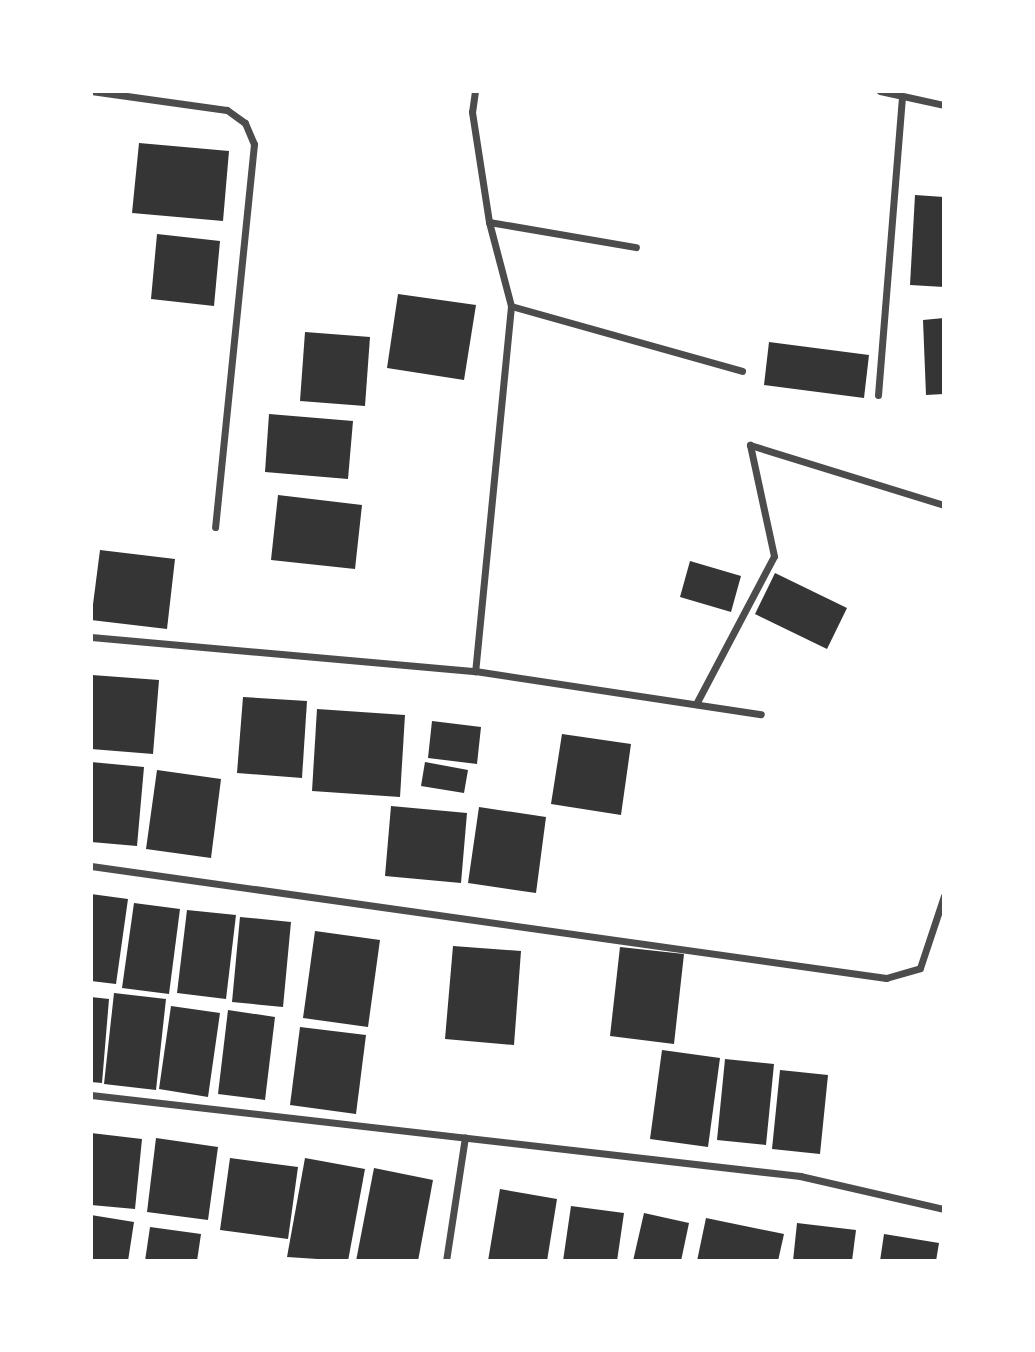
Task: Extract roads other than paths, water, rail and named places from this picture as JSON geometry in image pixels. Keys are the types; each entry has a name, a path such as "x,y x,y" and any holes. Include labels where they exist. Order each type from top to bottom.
{"street":[{"path":"91,91 227,110 245,123 254,144 215,527"},
{"path":"475,91 472,112 489,222 511,306 475,671"},
{"path":"880,91 944,105"},
{"path":"878,395 902,97"},
{"path":"489,222 636,247"},
{"path":"511,306 742,371"},
{"path":"696,704 774,556 750,445 944,505"},
{"path":"91,637 475,671 761,713"},
{"path":"91,866 886,978 920,968 944,896"},
{"path":"91,1095 800,1176 944,1209"},
{"path":"446,1261 465,1137"}]}
